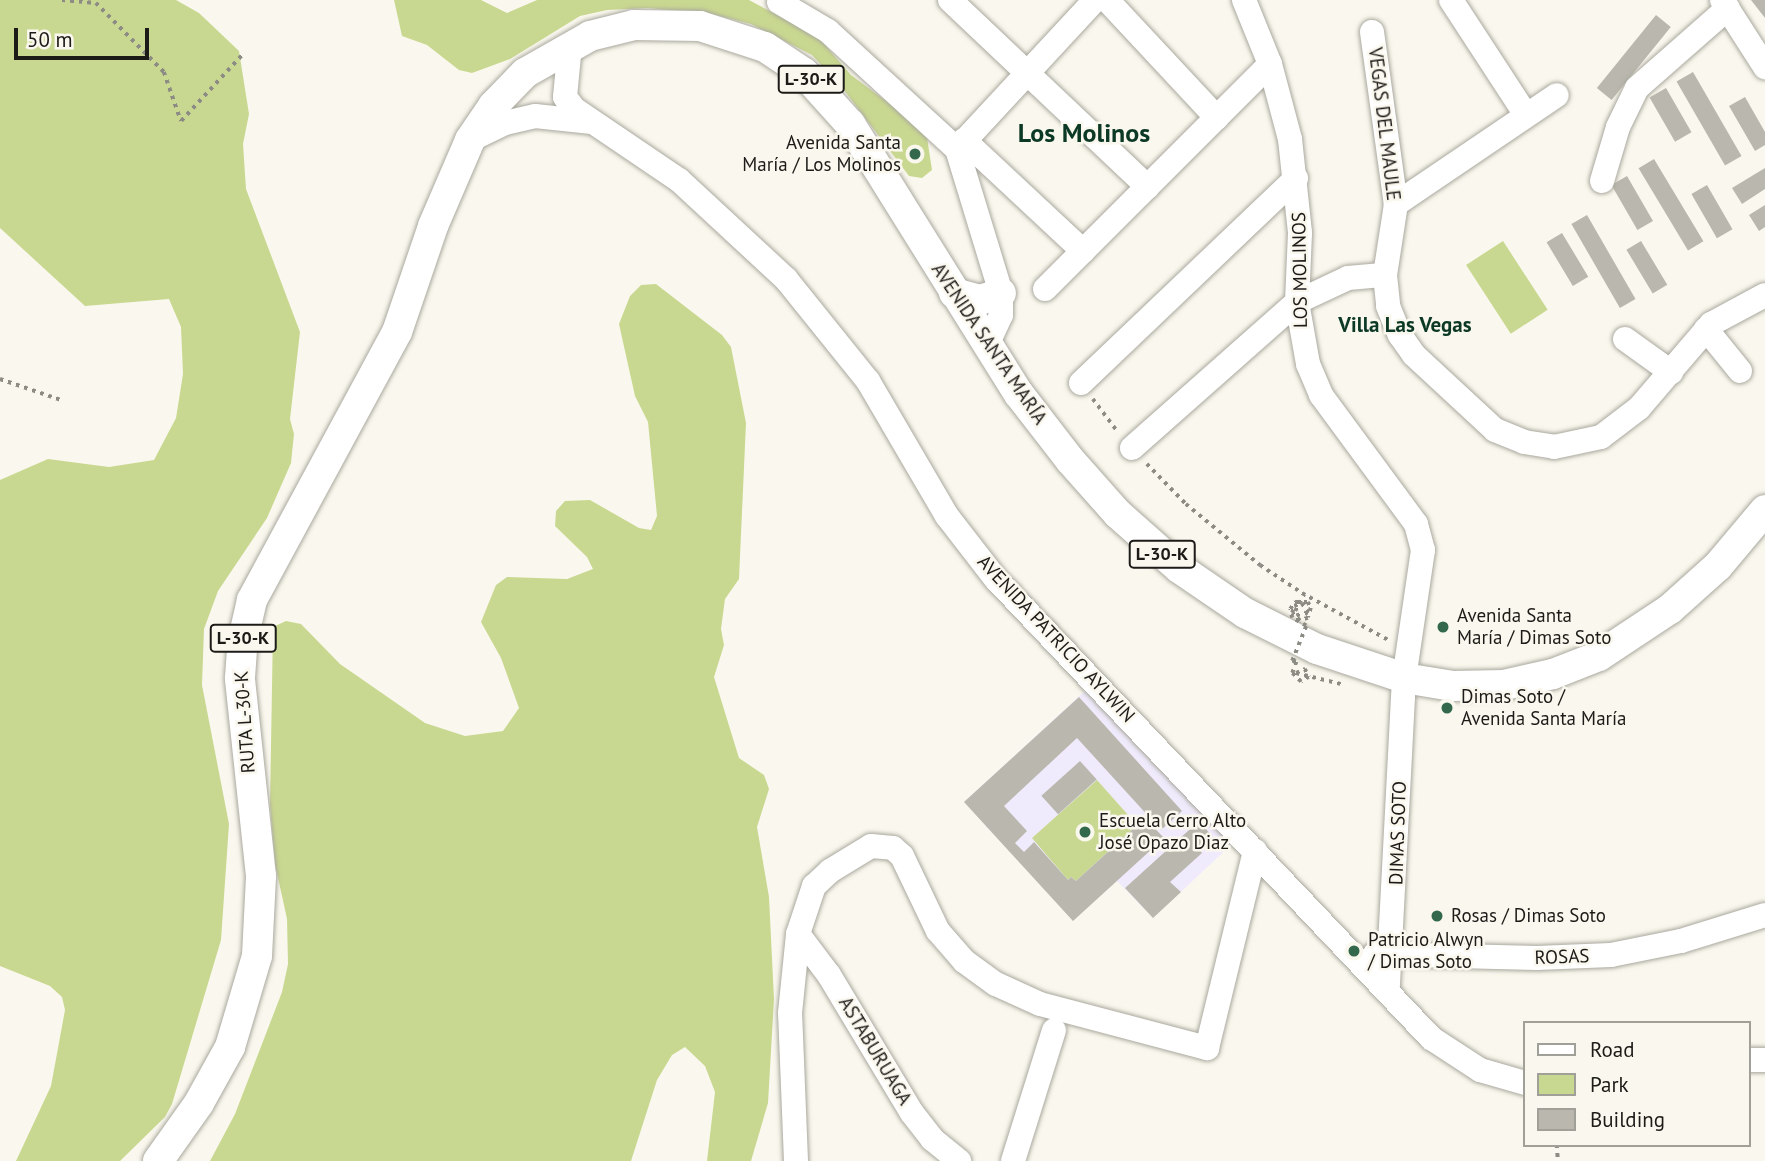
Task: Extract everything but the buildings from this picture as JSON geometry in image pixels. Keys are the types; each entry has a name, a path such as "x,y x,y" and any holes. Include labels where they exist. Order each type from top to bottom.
{"main road":[{"name":"AVENIDA SANTA MARÍA","path":"470,140 493,106 525,72 570,45 612,30 678,24 744,38 785,59 837,106 1018,394 1070,460 1118,514 1179,568 1281,633 1346,660 1404,678 1454,686 1504,684 1553,674 1598,656 1646,627 1693,589 1765,510"},
{"name":"RUTA L-30-K","path":"158,1161 199,1103 230,1047 257,956 261,876 240,678 246,620 270,563 341,443 397,332 433,226 470,140"},
{"path":"954,293 980,300 1001,293"}],"street":[{"path":"950,0 1148,187"},
{"path":"960,144 1095,0"},
{"path":"1107,0 1217,117"},
{"name":"LOS MOLINOS","path":"1244,0 1270,64 1296,177 1300,233 1297,302 1302,344 1321,395 1409,512 1421,536 1423,564 1404,678"},
{"path":"1451,0 1526,115"},
{"path":"779,2 828,31 1083,251"},
{"path":"1602,181 1618,127 1637,88 1725,4 1765,67"},
{"name":"VEGAS DEL MAULE","path":"1372,32 1396,204 1385,275 1388,306 1406,346 1495,430 1524,442 1562,446 1601,437 1628,419 1706,329 1765,295"},
{"name":"AVENIDA PATRICIO AYLWIN","path":"570,45 565,97 688,188 786,279 868,381 947,516 995,578 1447,1051 1480,1070 1524,1083"},
{"path":"1045,289 1270,64"},
{"path":"1396,204 1557,95"},
{"name":"AVENIDA PATRICIO AYLWIN","path":"470,140 505,123 535,116 599,124"},
{"path":"960,144 1001,293 999,324 988,343"},
{"path":"1081,383 1296,177"},
{"path":"1132,448 1297,302 1348,278 1385,275"},
{"path":"1706,329 1740,371"},
{"path":"1625,339 1671,372"},
{"name":"DIMAS SOTO","path":"1388,988 1404,678"},
{"path":"796,1161 790,1013 798,934 814,886 865,849 886,845 902,856 944,939 996,984 1040,1004 1207,1048 1255,850"},
{"name":"ROSAS","path":"1354,951 1391,955 1611,955 1681,941 1765,915"},
{"name":"ASTABURUAGA","path":"798,934 829,975 912,1113 932,1139 959,1161"},
{"path":"1013,1161 1054,1030"}],"path":[{"path":"62,0 96,3 106,13 164,72 181,121 242,55"},
{"path":"0,379 61,400"},
{"path":"1081,383 1132,448 1221,534 1304,594 1386,640 1409,647"},
{"path":"1296,673 1305,669 1309,677 1301,682 1293,673 1296,662 1292,661 1306,626 1292,618 1290,609 1299,600 1308,602 1311,608 1308,618 1303,621 1294,617 1294,606 1302,603 1308,613 1296,616 1294,612 1304,594"}],"shaded area":[{"path":"1089,687 1231,845 1153,918 1117,881 1073,921 964,802"}],"green space":[{"path":"0,0 176,0 199,13 239,51 249,114 243,144 246,189 300,332 290,419 294,434 291,463 267,518 218,591 204,629 202,685 229,824 221,940 172,1104 165,1117 120,1161 16,1161 51,1086 65,1010 62,997 50,986 0,966 0,480 48,459 109,467 154,460 176,418 183,374 181,327 169,299 85,306 0,228"},
{"path":"394,0 481,0 507,13 537,0 749,0 817,36 851,75 926,131 932,170 922,178 909,176 841,86 812,55 751,24 712,14 648,8 607,10 580,16 510,59 472,73 459,70 427,45 402,36"},
{"path":"1503,241 1548,310 1511,334 1466,265"},
{"path":"656,284 722,335 731,347 746,423 739,579 725,599 721,629 724,645 714,677 739,758 764,775 769,789 757,827 769,897 774,999 768,1103 751,1161 707,1161 715,1092 705,1066 685,1047 672,1055 657,1080 631,1161 210,1161 235,1114 282,992 288,964 287,919 275,864 270,805 273,627 286,621 301,624 340,664 425,723 465,736 503,731 519,708 501,658 481,622 496,585 507,577 567,579 593,569 587,557 555,526 556,511 565,501 590,500 639,528 651,530 657,516 648,422 635,396 619,324 630,296 641,285"},
{"name":"Escuela Cerro Alto José Opazo Diaz","path":"1097,780 1137,825 1076,881 1071,877 1068,880 1032,838"}],"place":[{"name":"Avenida Santa María / Los Molinos","path":"915,154"},
{"name":"Avenida Santa María / Dimas Soto","path":"1443,627"},
{"name":"Dimas Soto / Avenida Santa María","path":"1447,708"},
{"name":"Escuela Cerro Alto José Opazo Diaz","path":"1085,832"},
{"name":"Rosas / Dimas Soto","path":"1437,916"},
{"name":"Patricio Alwyn / Dimas Soto","path":"1354,951"}],"district":[{"name":"Los Molinos","path":"1084,133"},
{"name":"Villa Las Vegas","path":"1405,325"}]}
